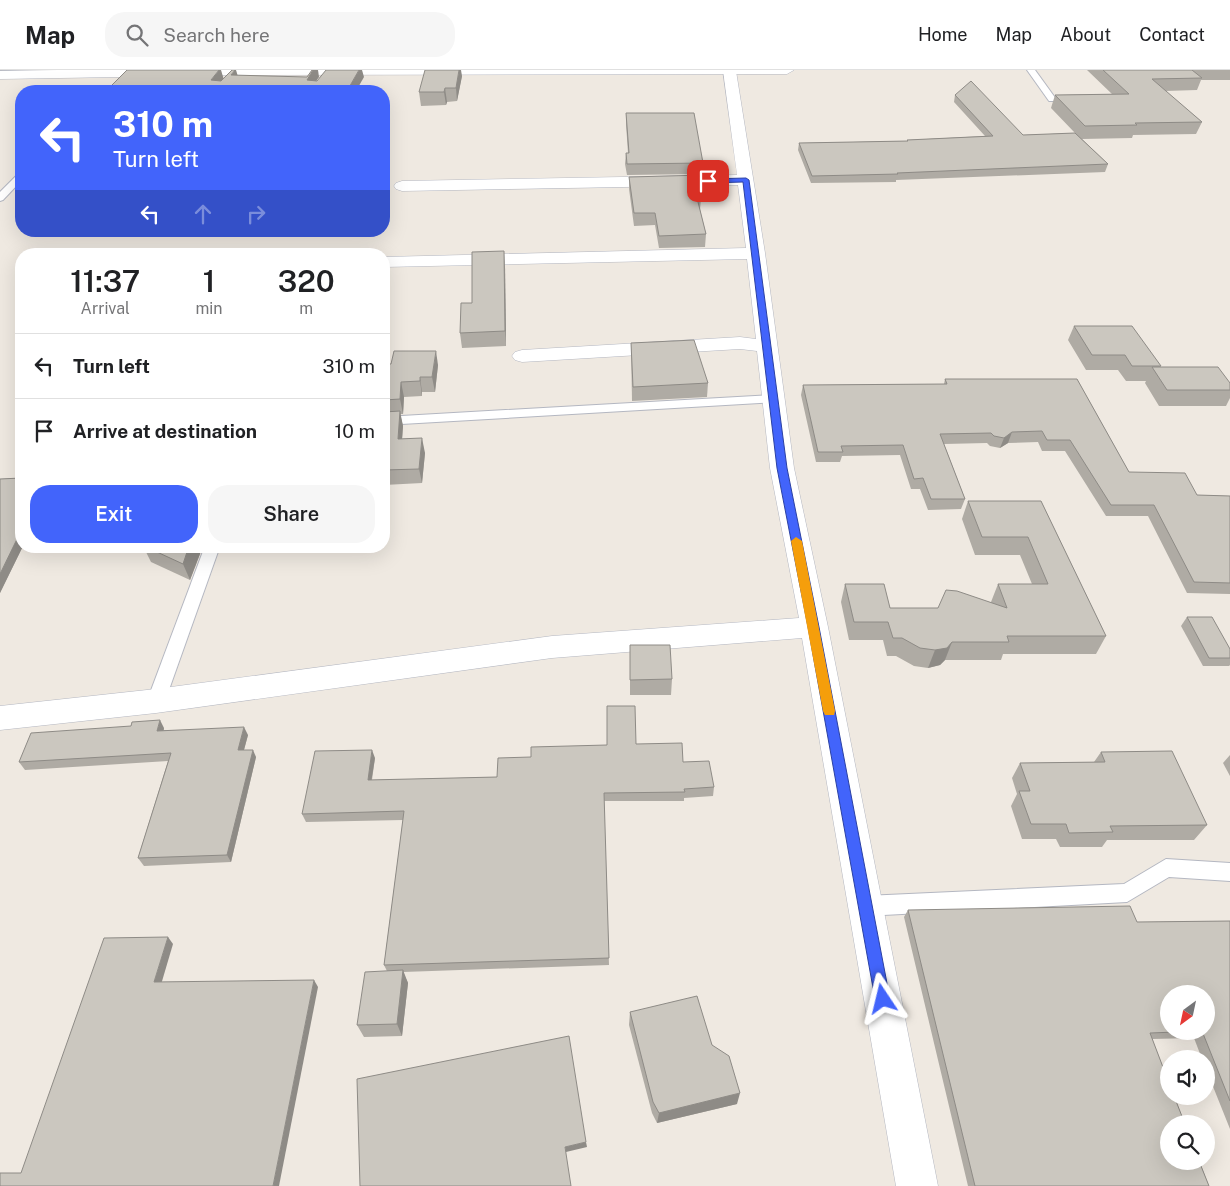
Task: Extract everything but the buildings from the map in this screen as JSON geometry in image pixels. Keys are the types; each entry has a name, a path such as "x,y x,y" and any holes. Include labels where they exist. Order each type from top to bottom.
{"street":[{"path":"0,75 326,75 490,70 787,70"},
{"path":"714,71 746,180 782,468 814,627 917,1186"},
{"path":"402,186 746,180"},
{"path":"390,262 756,253"},
{"path":"522,356 740,343 766,346"},
{"path":"0,718 156,702 552,647 814,627"}],"lane":[{"path":"1031,70 1052,99"},
{"path":"0,198 15,182"},
{"path":"390,421 773,399"},
{"path":"156,702 211,553"},
{"path":"866,906 1127,893 1166,868 1230,872"}],"slow traffic":[{"path":"796,541 829,711"}],"route":[{"path":"708,181 746,180 782,468 814,627 883,999"}]}
